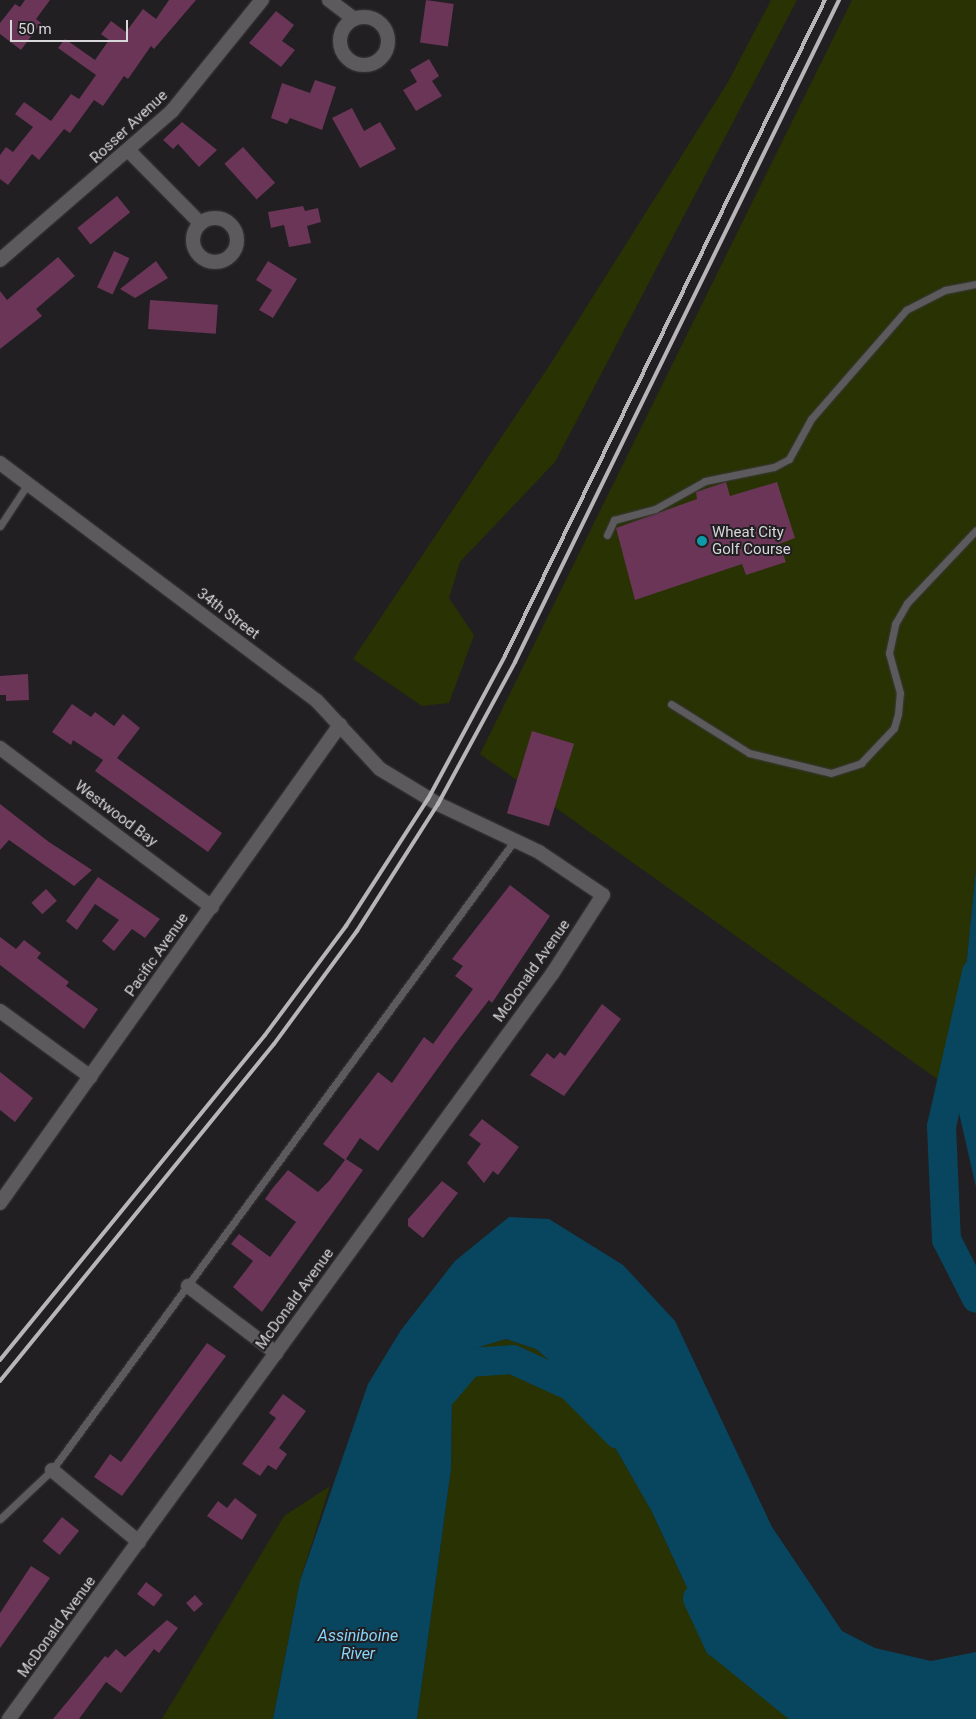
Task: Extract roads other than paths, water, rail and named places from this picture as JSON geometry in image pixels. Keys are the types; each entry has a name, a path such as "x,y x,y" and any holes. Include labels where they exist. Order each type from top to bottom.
{"street":[{"name":"Rosser Avenue","path":"0,260 129,151 204,76 262,0"},
{"path":"330,0 354,19"},
{"path":"129,151 200,223"},
{"name":"34th Street","path":"0,464 317,701 340,725 365,757 433,801 539,852 603,895"},
{"name":"Pacific Avenue","path":"0,1203 340,725"},
{"name":"Westwood Bay","path":"0,748 212,906"},
{"name":"McDonald Avenue","path":"9,1719 552,974 603,895"},
{"path":"0,1012 91,1077"},
{"path":"188,1286 276,1353"},
{"path":"52,1470 139,1542"}],"lane":[{"path":"607,535 614,520 655,509 705,481 774,467 789,460 811,419 906,310 945,290 976,284"},
{"path":"0,526 27,485"},
{"path":"671,704 749,753 831,773 861,763 894,728 898,714 900,693 889,653 895,624 907,604 976,530"},
{"path":"0,1519 52,1470 188,1286 205,1256 514,841"}],"water":[{"path":"976,868 976,1187 954,1091"},
{"name":"Assiniboine River","path":"509,1217 549,1219 623,1265 675,1321 772,1527 842,1631 875,1648 931,1661 976,1652 976,1719 810,1719 748,1675 702,1620 652,1512 581,1388 536,1349 506,1339 476,1348 452,1395 451,1469 417,1719 273,1719 300,1581 368,1384 401,1330 455,1261"}],"waterway":[{"name":"Assiniboine River","path":"976,972 941,1126 946,1239 976,1298"},
{"name":"Assiniboine River","path":"443,1392 468,1362 512,1359 571,1386 618,1434"},
{"name":"Assiniboine River","path":"697,1598 718,1643 812,1719"}],"railway":[{"path":"0,1360 265,1035 346,926 428,799 505,656 825,0"},
{"path":"0,1381 274,1044 357,931 438,804 515,662 839,0"}],"place":[{"name":"Wheat City Golf Course","path":"702,541"}]}
